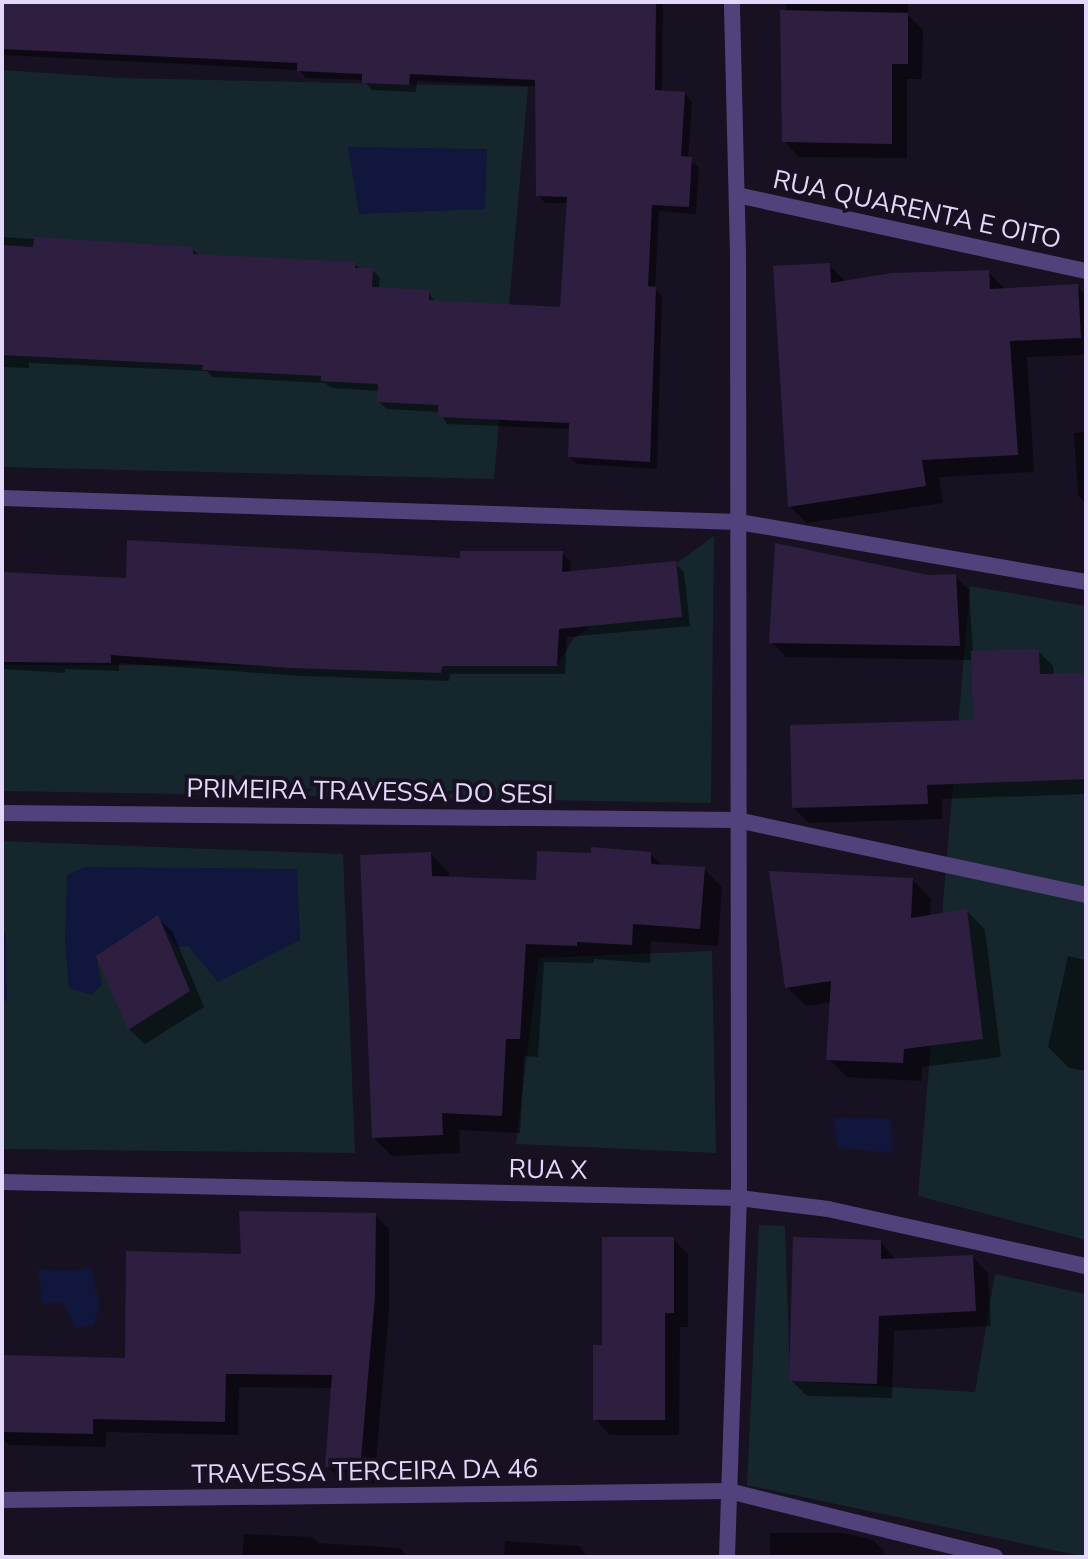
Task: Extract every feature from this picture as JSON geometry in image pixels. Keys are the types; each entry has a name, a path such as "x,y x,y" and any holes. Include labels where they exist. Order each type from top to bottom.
{"street":[{"path":"727,1557 739,1198 739,522 737,195 732,2"},
{"name":"RUA QUARENTA E OITO","path":"737,195 1086,271"},
{"path":"2,498 739,522 1086,582"},
{"name":"PRIMEIRA TRAVESSA DO SESI","path":"2,813 737,820 1086,895"},
{"name":"RUA X","path":"2,1182 739,1198 828,1209 1086,1266"},
{"name":"TRAVESSA TERCEIRA DA 46","path":"2,1500 729,1491 995,1557"}],"green space":[{"path":"2,70 122,78 528,87 494,479 2,467"},
{"path":"714,536 711,803 2,791 2,665 557,666 573,639"},
{"path":"970,586 1086,606 1086,1240 918,1196"},
{"path":"2,841 343,854 355,1153 2,1149"},
{"path":"712,951 716,1153 516,1144 539,958"},
{"path":"759,1225 785,1226 790,1381 975,1392 995,1274 1086,1294 1086,1557 747,1485"}],"shaded area":[{"path":"348,147 487,149 485,209 359,214"},
{"path":"85,867 297,869 300,940 218,982 188,946 176,947 158,915 96,956 102,984 92,995 69,988 65,941 67,875"},
{"path":"2,932 6,933 7,1001 2,1001"},
{"path":"833,1117 890,1119 893,1153 838,1148"},
{"path":"91,1267 100,1306 94,1325 75,1328 63,1302 42,1304 38,1269 68,1271"}],"building":[{"path":"2,2 656,2 655,90 685,92 681,156 692,157 689,207 652,205 648,286 656,287 650,462 568,457 569,423 438,417 438,405 377,402 378,384 321,381 321,376 202,370 203,365 2,355 2,245 33,247 34,237 193,247 193,254 356,262 355,268 373,268 372,287 429,290 429,300 560,307 567,197 536,196 535,80 410,74 409,85 362,83 362,74 297,71 297,63 2,49"},
{"path":"780,10 908,13 908,64 892,64 892,144 782,142"},
{"path":"830,263 831,283 892,273 989,270 990,289 1078,284 1081,338 1010,341 1018,455 922,460 926,486 788,507 773,266"},
{"path":"127,540 460,558 460,551 563,551 562,572 676,561 682,617 559,629 557,666 442,666 441,673 291,668 111,655 111,663 2,662 2,572 126,578"},
{"path":"775,543 928,575 956,574 960,646 769,643"},
{"path":"1039,649 1040,674 1086,673 1086,779 927,785 928,804 792,808 790,725 973,720 971,651"},
{"path":"591,847 651,852 651,864 705,867 700,929 633,924 632,945 577,942 577,946 526,944 520,1039 506,1039 502,1116 442,1113 443,1135 372,1138 360,855 431,852 432,876 536,880 537,851 591,853"},
{"path":"769,871 913,878 911,918 967,909 983,1039 904,1049 903,1063 826,1060 831,981 785,988"},
{"path":"158,915 190,991 128,1030 96,956"},
{"path":"239,1211 376,1213 375,1296 360,1470 325,1467 332,1375 226,1374 225,1422 93,1419 93,1434 2,1432 2,1355 125,1358 126,1251 241,1254"},
{"path":"602,1237 674,1237 674,1313 665,1313 665,1420 593,1420 593,1345 602,1345"},
{"path":"793,1237 881,1240 881,1259 973,1255 976,1311 879,1316 877,1384 789,1381"}]}
